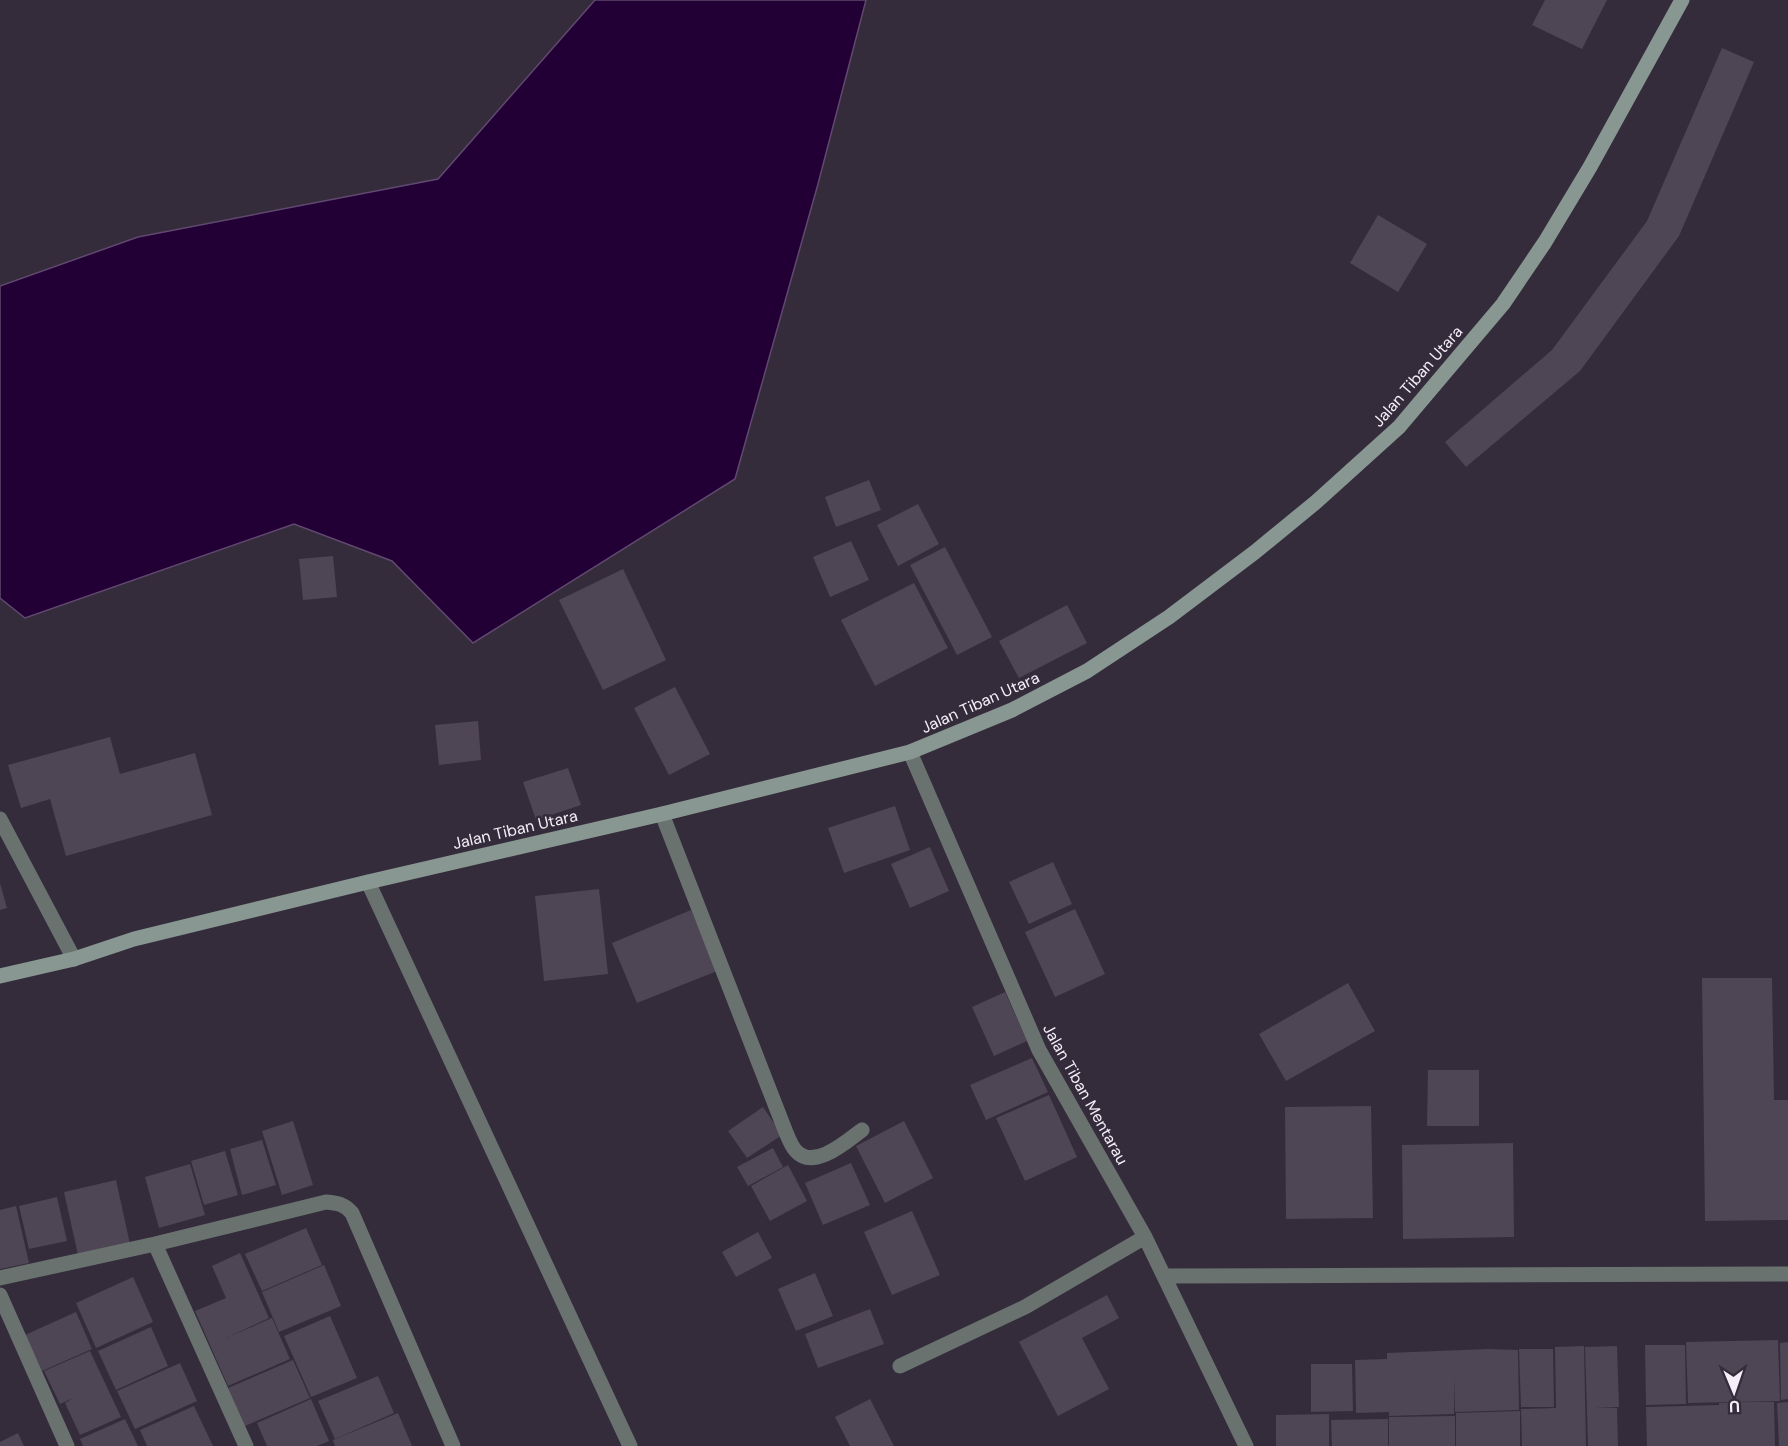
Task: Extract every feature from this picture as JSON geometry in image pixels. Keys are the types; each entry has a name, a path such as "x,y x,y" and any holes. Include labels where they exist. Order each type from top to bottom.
{"street":[{"name":"Jalan Tiban Utara","path":"0,976 74,959 134,939 910,753 1022,706 1087,671 1169,617 1255,552 1316,502 1399,427 1503,304 1545,242 1682,0"},
{"name":"Jalan Tiban Mentarau","path":"910,753 1039,1050 1145,1237 1246,1446"},
{"path":"662,814 785,1130 795,1150 803,1157 816,1157 834,1151 862,1130"},
{"path":"0,819 74,959"},
{"path":"368,882 630,1446"},
{"path":"0,1278 155,1244 326,1202 340,1203 352,1213 453,1446"},
{"path":"900,1366 1024,1307 1145,1237"},
{"path":"155,1244 246,1446"},
{"path":"1164,1276 1788,1274"},
{"path":"0,1295 67,1446"}],"shaded area":[{"path":"595,0 866,0 818,184 735,479 473,643 392,561 294,524 25,618 0,598 0,286 138,237 438,179"}],"building":[{"path":"1545,0 1607,0 1582,49 1532,25"},
{"path":"1722,48 1754,62 1679,236 1580,371 1466,467 1445,442 1552,350 1647,221"},
{"path":"1378,215 1427,244 1398,292 1350,263"},
{"path":"869,480 881,510 836,527 825,497"},
{"path":"918,504 939,544 898,566 877,525"},
{"path":"851,541 869,580 830,597 813,557"},
{"path":"945,547 992,637 957,655 910,565"},
{"path":"333,556 337,597 303,600 299,559"},
{"path":"623,569 666,660 603,690 559,600"},
{"path":"914,583 948,648 875,686 841,620"},
{"path":"1067,605 1087,643 1019,678 999,641"},
{"path":"675,687 710,754 669,775 634,708"},
{"path":"478,721 481,760 439,765 435,725"},
{"path":"110,737 120,774 195,753 212,815 66,856 50,799 21,808 8,765"},
{"path":"568,768 581,805 536,820 523,782"},
{"path":"895,806 910,850 844,873 828,828"},
{"path":"930,847 949,891 910,908 891,864"},
{"path":"1053,862 1072,904 1029,924 1009,882"},
{"path":"0,883 7,908 0,910"},
{"path":"599,889 608,974 544,981 535,896"},
{"path":"1075,909 1105,974 1055,997 1025,932"},
{"path":"691,910 717,971 637,1003 612,943"},
{"path":"1702,978 1772,978 1774,1100 1788,1100 1788,1220 1705,1221"},
{"path":"1348,983 1375,1031 1286,1081 1259,1034"},
{"path":"1005,992 1027,1041 994,1056 972,1007"},
{"path":"1032,1058 1048,1092 986,1120 970,1085"},
{"path":"1428,1070 1479,1070 1479,1126 1427,1126"},
{"path":"1049,1095 1077,1157 1025,1181 996,1118"},
{"path":"1371,1106 1373,1218 1286,1219 1285,1107"},
{"path":"763,1107 782,1135 747,1158 728,1131"},
{"path":"293,1121 313,1185 282,1195 262,1131"},
{"path":"904,1121 933,1178 885,1203 856,1146"},
{"path":"262,1140 276,1185 242,1195 230,1149"},
{"path":"1513,1143 1514,1237 1403,1239 1402,1145"},
{"path":"773,1148 783,1167 748,1186 737,1167"},
{"path":"225,1151 238,1195 204,1205 191,1161"},
{"path":"851,1163 870,1205 823,1225 805,1183"},
{"path":"190,1164 205,1215 159,1228 145,1177"},
{"path":"788,1165 807,1201 770,1221 751,1186"},
{"path":"116,1180 130,1244 78,1255 64,1192"},
{"path":"57,1197 67,1241 29,1249 19,1206"},
{"path":"16,1206 29,1263 0,1269 0,1210"},
{"path":"912,1211 940,1275 892,1295 864,1232"},
{"path":"306,1228 322,1265 262,1291 245,1254"},
{"path":"758,1232 772,1258 736,1277 722,1252"},
{"path":"240,1253 269,1318 226,1338 272,1318 290,1359 228,1386 195,1311 226,1298 212,1266"},
{"path":"324,1265 341,1306 279,1332 262,1292"},
{"path":"815,1273 833,1316 796,1331 778,1289"},
{"path":"133,1277 153,1322 96,1348 76,1303"},
{"path":"1107,1295 1119,1318 1082,1338 1109,1389 1058,1416 1019,1342"},
{"path":"870,1309 884,1344 818,1368 805,1334"},
{"path":"76,1312 92,1349 42,1371 25,1335"},
{"path":"330,1316 357,1378 311,1397 284,1336"},
{"path":"151,1327 168,1366 116,1390 98,1351"},
{"path":"1778,1340 1780,1401 1688,1403 1686,1342"},
{"path":"1788,1342 1788,1399 1781,1400 1780,1343"},
{"path":"1645,1345 1685,1345 1686,1404 1646,1405"},
{"path":"1584,1346 1586,1446 1522,1446 1521,1409 1556,1408 1555,1347"},
{"path":"1617,1346 1619,1407 1595,1408 1617,1408 1618,1446 1588,1446 1585,1347"},
{"path":"1519,1349 1553,1349 1554,1407 1521,1407"},
{"path":"1518,1350 1519,1410 1455,1412 1454,1378 1454,1414 1389,1416 1389,1412 1356,1413 1355,1360 1387,1359 1387,1353"},
{"path":"90,1351 121,1417 80,1435 65,1403 73,1398 60,1404 44,1371"},
{"path":"293,1360 310,1398 245,1426 228,1388"},
{"path":"180,1363 197,1401 135,1429 117,1391"},
{"path":"1311,1364 1352,1364 1353,1411 1311,1412"},
{"path":"378,1376 394,1413 335,1439 318,1401"},
{"path":"311,1399 329,1441 317,1446 267,1446 257,1423"},
{"path":"870,1399 894,1446 850,1446 835,1417"},
{"path":"1774,1402 1775,1446 1647,1446 1646,1407"},
{"path":"1788,1402 1788,1446 1779,1446 1777,1403"},
{"path":"194,1406 213,1446 147,1446 140,1430"},
{"path":"1520,1411 1520,1446 1456,1446 1456,1413"},
{"path":"398,1413 412,1446 335,1446 333,1440"},
{"path":"1329,1414 1329,1446 1276,1446 1276,1415"},
{"path":"1455,1416 1455,1446 1389,1446 1389,1417"},
{"path":"125,1419 138,1446 83,1446 80,1439"},
{"path":"1388,1419 1388,1446 1332,1446 1331,1420"},
{"path":"18,1433 24,1446 0,1446 0,1442"}]}
